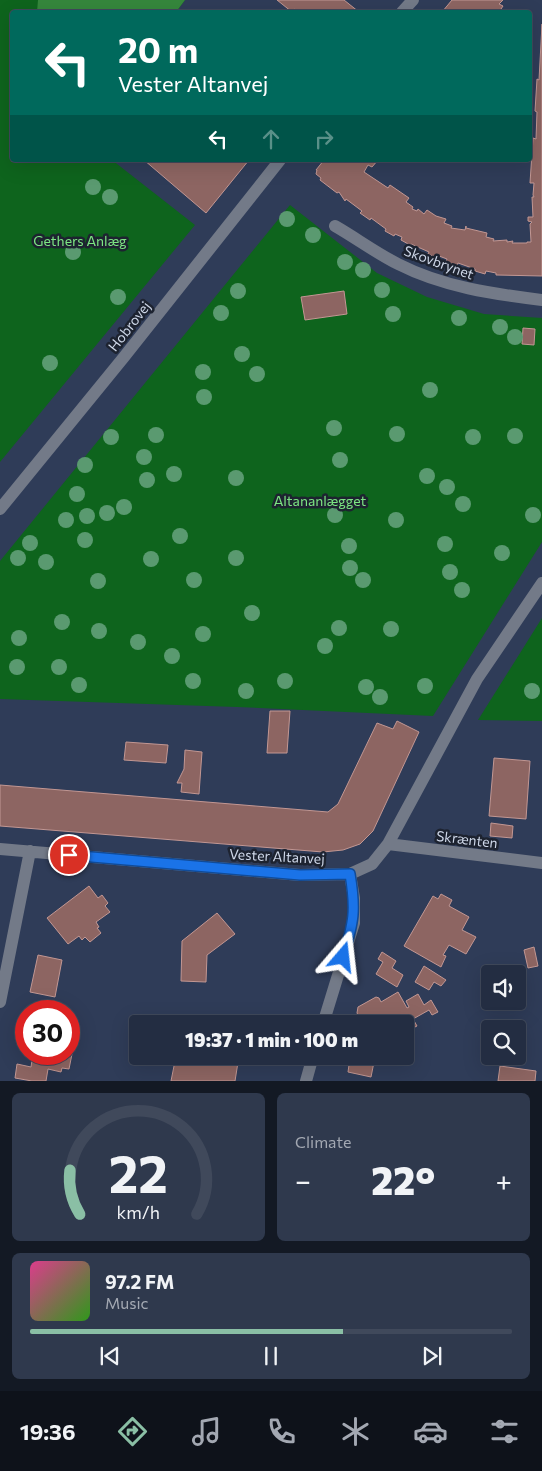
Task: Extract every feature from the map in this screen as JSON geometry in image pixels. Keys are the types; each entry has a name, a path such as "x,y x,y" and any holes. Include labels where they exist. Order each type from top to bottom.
{"street":[{"path":"404,10 413,0"},
{"name":"Hobrovej","path":"0,509 124,357 278,162"},
{"name":"Skovbrynet","path":"335,226 398,264 441,281 481,292 542,300"},
{"name":"Vester Altanvej","path":"0,849 300,875 350,874 372,864 388,844 477,679 542,583"},
{"name":"Skrænten","path":"388,844 542,863"},
{"path":"0,1002 30,851"},
{"path":"326,1015 354,923 354,898 350,874"},
{"path":"306,1081 311,1065"}],"green space":[{"name":"Gethers Anlæg","path":"0,0 185,0 178,10 10,10 10,162 115,162 195,225 0,462"},
{"path":"38,0 185,0 178,10 37,10"},
{"name":"Altananlægget","path":"290,205 377,273 427,297 484,314 542,318 542,542 433,716 0,699 0,561"},
{"path":"542,618 542,721 478,720"}],"building":[{"path":"277,0 344,0 356,10 294,9 290,10"},
{"path":"452,0 503,0 499,4 503,6 500,10 444,10"},
{"path":"542,24 542,276 496,275 496,273 486,271 485,274 458,263 457,265 446,262 447,259 439,256 438,258 428,254 429,252 401,240 402,237 395,234 394,236 385,231 386,229 371,218 370,220 360,213 362,211 346,199 345,201 339,192 337,193 320,180 321,178 316,174 316,170 322,162 376,162 372,167 368,165 364,172 388,188 390,185 409,198 406,202 413,207 412,209 417,211 418,209 424,214 427,210 436,216 446,219 444,223 452,226 451,228 465,230 466,226 466,228 487,233 486,237 494,239 493,241 531,242 530,224 532,222 528,221 528,217 533,217 532,197 534,197 534,183 530,183 533,138 536,139 537,79 539,80"},
{"path":"146,162 247,162 206,213"},
{"path":"344,291 347,314 305,320 301,297"},
{"path":"523,328 535,329 534,345 522,344"},
{"path":"270,711 290,711 287,753 267,753"},
{"path":"397,721 419,732 373,831 360,844 343,850 323,852 0,826 0,785 328,812 338,804 377,723 393,729"},
{"path":"126,742 168,745 166,763 124,760"},
{"path":"185,750 202,752 199,794 181,792 182,783 177,783 184,769"},
{"path":"494,758 530,761 526,819 489,816"},
{"path":"491,823 513,826 512,838 490,836"},
{"path":"89,886 98,898 102,895 108,903 105,906 110,912 96,922 99,927 97,928 101,933 90,942 85,937 82,940 79,936 68,944 47,918"},
{"path":"441,894 452,900 449,906 469,917 462,930 476,937 466,954 449,945 443,955 446,956 441,967 404,946 433,896 438,899"},
{"path":"217,913 235,934 207,955 206,982 181,981 182,941"},
{"path":"534,947 538,966 528,968 524,950"},
{"path":"382,952 396,961 392,968 403,975 397,987 376,974 383,962 378,959"},
{"path":"38,955 62,960 55,997 30,992"},
{"path":"424,966 446,980 441,986 434,982 429,990 415,982"},
{"path":"398,992 407,1008 409,1007 406,1001 418,994 424,1005 431,1000 438,1012 432,1015 429,1010 414,1018 414,1015 358,1015 357,1013 358,1007 376,997 381,1002"},
{"path":"17,1065 31,1067 31,1065 70,1065 69,1069 62,1068 61,1072 48,1069 46,1081 15,1078"},
{"path":"174,1065 238,1065 235,1081 171,1081"},
{"path":"349,1065 373,1065 371,1077 348,1072"},
{"path":"500,1066 536,1071 535,1081 498,1081"}],"route":[{"path":"69,855 300,875 350,874 354,898 354,923 343,957"}]}
